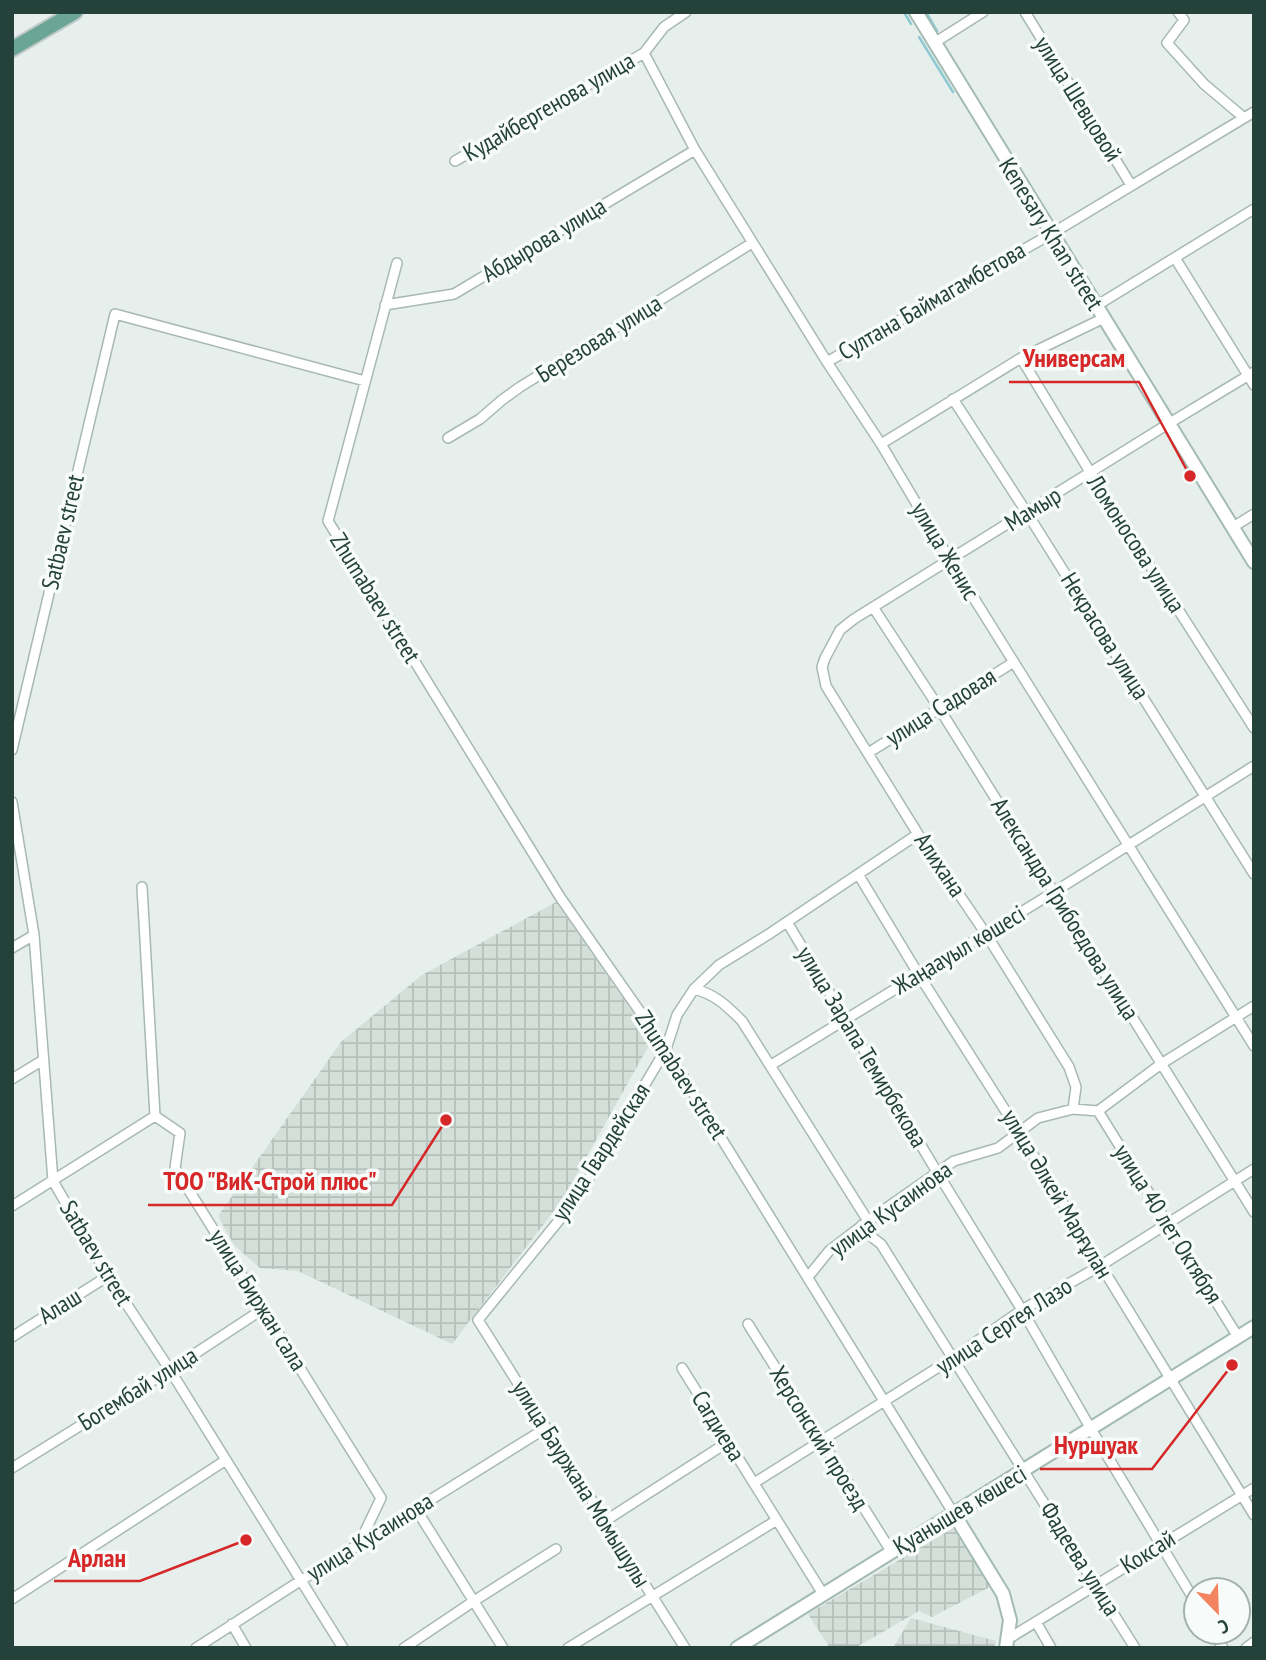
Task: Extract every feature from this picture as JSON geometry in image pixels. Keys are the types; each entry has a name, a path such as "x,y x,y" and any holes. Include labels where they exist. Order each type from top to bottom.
{"main road":[{"path":"12,49 75,12"}],"street":[{"path":"644,53 664,27 686,12"},
{"name":"Kenesary Khan street","path":"916,12 1254,562"},
{"path":"934,43 983,12"},
{"name":"улица Шевцовой","path":"1025,12 1131,185"},
{"path":"1178,12 1184,20 1167,43 1204,84 1242,117"},
{"name":"улица Женис","path":"644,53 695,150 752,243 881,444 950,560 1254,1046"},
{"name":"Кудайбергенова улица","path":"455,161 644,53"},
{"name":"Султана Баймагамбетова","path":"827,362 1254,112"},
{"name":"Абдырова улица","path":"385,305 454,294 695,150"},
{"path":"1096,306 1253,211"},
{"name":"Березовая улица","path":"449,438 480,419 520,387 752,243"},
{"path":"1175,258 1251,374 1254,385"},
{"path":"365,381 397,263"},
{"name":"Satbaev street","path":"12,750 115,314 365,381"},
{"path":"881,444 1021,358 1104,318"},
{"name":"Ломоносова улица","path":"1021,358 1090,472 1254,728"},
{"name":"Мамыр","path":"825,659 840,630 873,607 1251,374"},
{"name":"Zhumabaev street","path":"365,381 328,521 560,897 666,1049 1003,1594 1010,1620 1007,1644"},
{"name":"Некрасова улица","path":"953,399 1254,874"},
{"path":"1233,527 1254,514"},
{"name":"Александра Грибоедова улица","path":"873,607 1254,1212"},
{"name":"Алихана","path":"825,659 822,667 826,686 1069,1067 1076,1087 1073,1109"},
{"name":"улица Садовая","path":"868,753 1014,662"},
{"name":"Жаңаауыл көшесі","path":"771,1065 1254,766"},
{"name":"Satbaev street","path":"12,802 34,935 53,1181 108,1276 170,1370 343,1648"},
{"name":"улица Гвардейская","path":"478,1320 578,1197 666,1049 677,1015 694,989 719,965 918,834"},
{"name":"улица Әлкей Марғұлан","path":"858,874 1254,1515"},
{"path":"12,1206 155,1116 142,887"},
{"name":"улица Зарапа Темирбекова","path":"787,922 1182,1580"},
{"path":"12,948 34,935"},
{"name":"Фадеева улица","path":"694,989 717,998 742,1021 873,1238 881,1244 1135,1648"},
{"path":"1098,1111 1161,1065 1254,1006"},
{"path":"12,1079 43,1060"},
{"name":"улица Кусаинова","path":"808,1277 829,1251 954,1161 998,1148 1038,1118 1073,1109 1098,1111"},
{"name":"улица 40 лет Октября","path":"1098,1111 1238,1337"},
{"name":"улица Биржан сала","path":"155,1116 180,1133 175,1168 381,1498 359,1544"},
{"name":"улица Сергея Лазо","path":"754,1483 953,1358 1022,1310 1100,1266 1254,1169"},
{"name":"Алаш","path":"12,1337 108,1276"},
{"name":"Богембай улица","path":"12,1468 263,1309"},
{"name":"улица Бауржана Момышулы","path":"478,1320 685,1648"},
{"name":"Херсонский проезд","path":"748,1324 891,1552"},
{"name":"Қуанышев көшесі","path":"737,1648 1254,1327"},
{"name":"Сагдиева","path":"682,1368 823,1594"},
{"name":"улица Кусаинова","path":"196,1648 546,1428"},
{"path":"605,1521 728,1442"},
{"path":"12,1599 226,1460"},
{"name":"Коксай","path":"1007,1644 1096,1584 1254,1488"},
{"path":"416,1509 503,1648"},
{"path":"568,1648 777,1520"},
{"path":"404,1648 556,1549"},
{"path":"1036,1622 1051,1648"},
{"path":"232,1625 246,1648"},
{"path":"1246,1648 1254,1642"}],"shaded area":[{"path":"556,902 652,1040 563,1199 452,1344 298,1271 260,1268 234,1245 218,1216 341,1042 422,975"},
{"path":"953,1528 990,1587 932,1617 919,1611 855,1648 830,1648 808,1614"},
{"path":"911,1618 996,1641 994,1648 893,1648"}],"waterway":[{"path":"904,12 911,24"},
{"path":"926,12 937,31"},
{"path":"919,37 953,92"}],"place":[{"name":"Универсам","path":"1190,476"},
{"name":"ТОО \"ВиК-Строй плюс\"","path":"446,1120"},
{"name":"Нуршуак","path":"1232,1365"},
{"name":"Арлан","path":"246,1540"}]}
